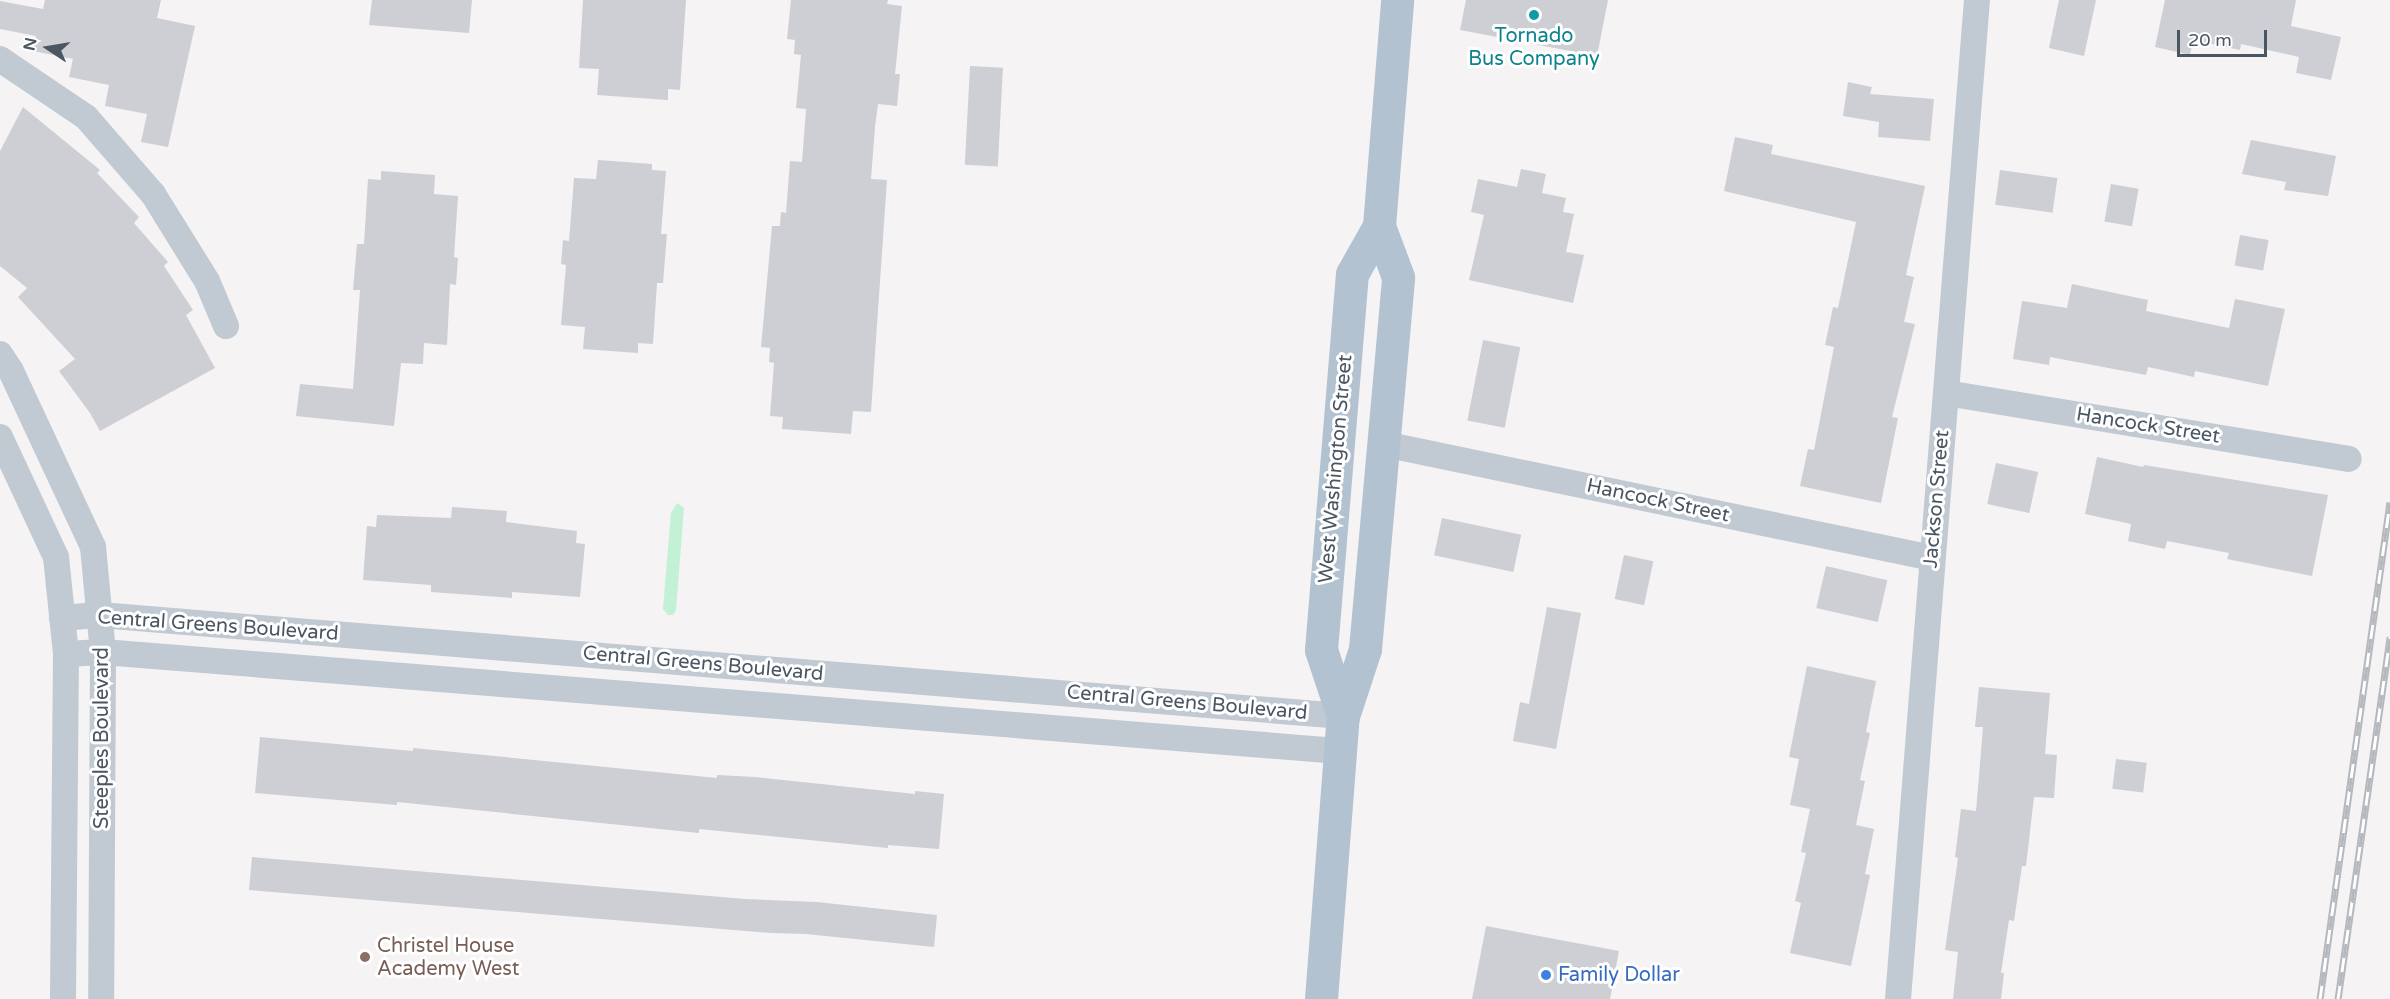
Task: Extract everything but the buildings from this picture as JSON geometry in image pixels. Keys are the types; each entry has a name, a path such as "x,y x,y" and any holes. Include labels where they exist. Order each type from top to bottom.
{"main road":[{"name":"West Washington Street","path":"1343,716 1321,650 1352,274 1379,226 1397,0"},
{"name":"West Washington Street","path":"1321,999 1343,716 1365,649 1398,277 1379,226"}],"street":[{"name":"Jackson Street","path":"1898,999 1977,0"},
{"path":"0,59 86,117 153,194 207,281 226,326"},
{"name":"Steeples Boulevard","path":"0,354 93,548 103,652 101,999"},
{"name":"Hancock Street","path":"1946,393 2349,459"},
{"name":"Steeples Boulevard","path":"0,437 56,557 66,654 63,999"},
{"name":"Hancock Street","path":"1384,444 1932,558"},
{"name":"Central Greens Boulevard","path":"62,618 100,615 1343,716"},
{"name":"Central Greens Boulevard","path":"66,654 103,652 1340,751"}],"green space":[{"path":"677,503 684,508 676,610 673,615 668,615 663,609 671,513"}],"railway":[{"path":"2320,999 2390,502"},
{"path":"2338,999 2390,637"}],"place":[{"name":"Tornado Bus Company","path":"1534,15"},
{"name":"Christel House Academy West","path":"365,957"},
{"name":"Family Dollar","path":"1546,975"}]}
